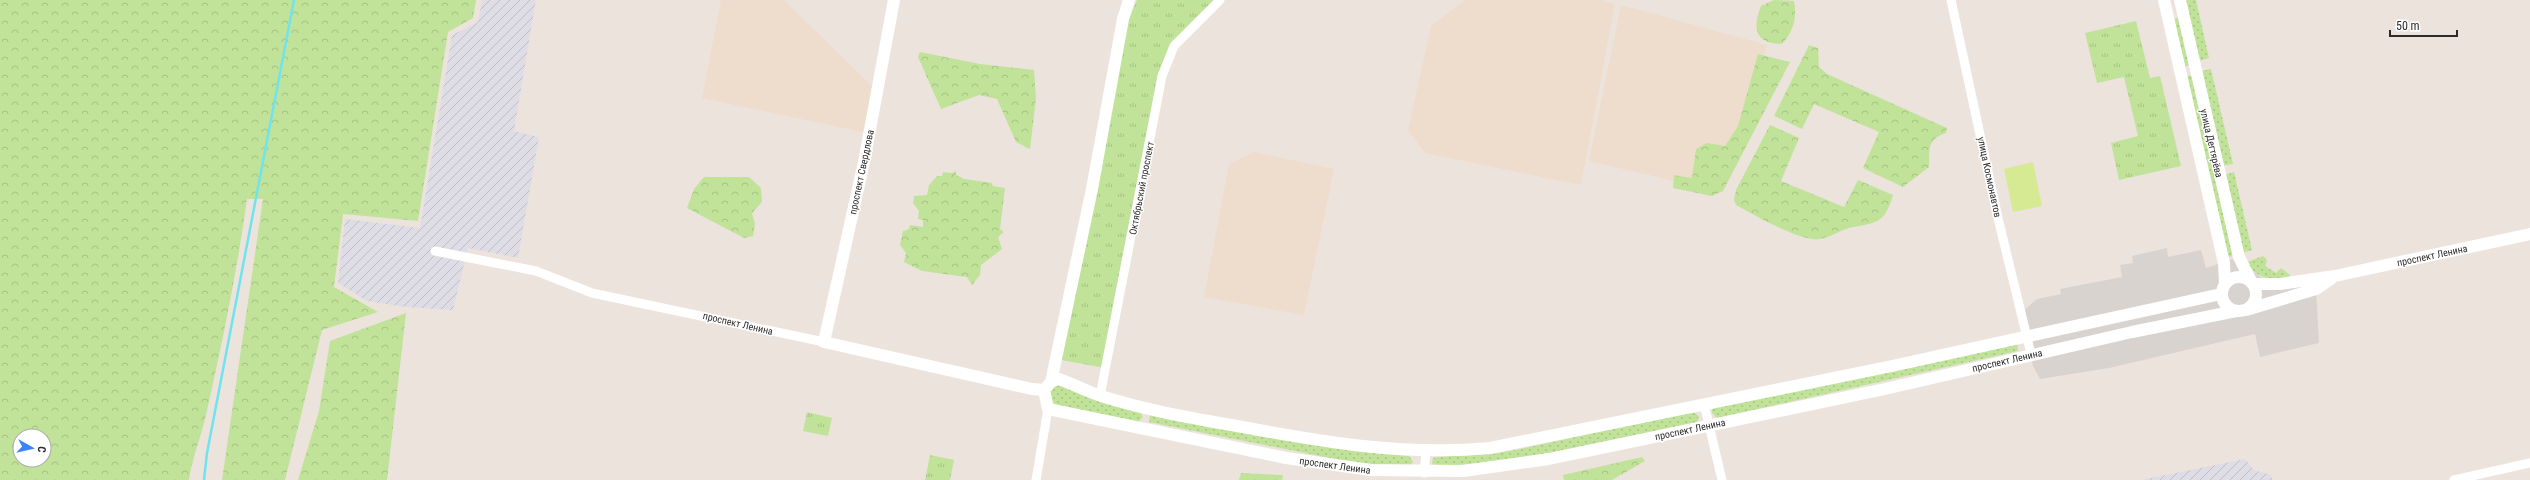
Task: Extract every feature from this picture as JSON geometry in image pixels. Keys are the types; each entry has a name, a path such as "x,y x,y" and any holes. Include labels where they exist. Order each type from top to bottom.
{"main road":[{"name":"проспект Свердлова","path":"824,342 864,162 894,0"},
{"path":"1048,409 1047,386 1092,189 1123,19 1129,0"},
{"name":"улица Дегтярёва","path":"2164,0 2224,263 2223,289"},
{"name":"улица Дегтярёва","path":"2180,0 2238,257 2253,283"},
{"name":"проспект Ленина","path":"2253,283 2280,284 2335,276 2530,234"},
{"name":"проспект Ленина","path":"1048,409 1286,458 1370,470 1463,472 1528,463 1885,389 2031,354 2267,306 2316,289 2335,276"},
{"path":"2240,277 2253,283 2256,293 2255,301 2239,311 2226,306 2223,289 2231,278 2240,277"},
{"name":"проспект Ленина","path":"824,342 1032,389 1047,386 1058,379 1100,396 1144,407 1291,436 1373,449 1426,452 1490,448 2027,336 2223,289"},
{"path":"1141,428 1146,418 1144,407"}],"street":[{"name":"Октябрьский проспект","path":"1100,396 1162,76 1174,46 1220,0"},
{"name":"улица Космонавтов","path":"1951,0 1998,218 2031,354"},
{"name":"проспект Ленина","path":"435,251 536,271 592,293 824,342"},
{"path":"1704,404 1711,425 1722,480"},
{"path":"1036,480 1048,409"},
{"path":"1424,472 1426,452"},
{"path":"2454,480 2530,463"}],"shaded area":[{"path":"482,0 536,0 514,131 539,137 518,258 468,248 453,310 406,307 367,301 338,283 345,219 420,228 452,35 478,22"},
{"path":"721,0 784,0 874,88 867,133 702,98"},
{"path":"1465,0 1602,0 1615,4 1581,185 1425,153 1408,130 1431,26"},
{"path":"1621,5 1767,45 1739,144 1717,191 1589,161"},
{"path":"1254,152 1334,169 1304,315 1204,297 1229,164"},
{"path":"2167,248 2168,257 2201,250 2206,268 2239,257 2253,272 2264,279 2316,289 2319,343 2260,357 2255,334 2109,368 2040,379 2033,366 2022,312 2037,299 2061,294 2060,289 2122,277 2120,265 2133,263 2132,256"},
{"path":"2245,459 2254,470 2271,475 2273,480 2141,480"}],"green space":[{"path":"0,0 476,0 473,18 448,32 418,221 343,214 334,287 378,312 322,330 285,480 222,480 263,199 247,199 239,254 223,335 206,415 189,480 0,480"},
{"path":"1137,0 1220,0 1171,46 1105,368 1061,360 1128,21"},
{"path":"1774,0 1794,1 1794,24 1782,44 1766,41 1761,38 1757,28 1758,14 1761,6"},
{"path":"2184,0 2196,0 2209,58 2198,61"},
{"path":"2179,18 2189,65 2185,66 2174,19"},
{"path":"2136,21 2150,78 2160,76 2181,166 2119,180 2111,143 2138,136 2124,77 2097,83 2085,33"},
{"path":"1809,45 1818,48 1819,67 1827,74 1947,128 1946,133 1935,139 1930,146 1929,167 1903,187 1863,168 1879,132 1814,104 1802,129 1774,116"},
{"path":"920,52 980,64 1034,70 1036,98 1030,149 1016,142 997,99 979,95 941,109 918,57"},
{"path":"1758,54 1790,62 1723,191 1712,196 1673,188 1674,175 1692,178 1696,149 1707,143 1725,146 1738,126"},
{"path":"2211,69 2233,164 2221,166 2201,71"},
{"path":"2192,75 2233,256 2228,257 2187,76"},
{"path":"1770,125 1799,138 1781,181 1844,207 1858,180 1893,195 1886,212 1877,221 1872,223 1849,228 1824,238 1812,239 1802,237 1778,227 1736,205 1734,200 1736,190"},
{"path":"2033,162 2042,206 2013,212 2004,169"},
{"path":"956,171 956,175 964,179 992,183 993,186 1005,188 1000,229 1004,232 998,237 1002,249 981,265 980,275 972,285 967,277 922,271 904,262 906,253 900,245 903,231 909,229 910,225 923,227 923,220 918,219 919,211 913,203 914,196 927,195 929,185 937,176 942,176 943,172 952,173"},
{"path":"2234,172 2252,250 2242,253 2224,175"},
{"path":"704,177 749,177 761,188 762,202 752,213 755,224 753,236 744,238 687,208 694,189"},
{"path":"2263,256 2267,260 2265,266 2276,273 2281,268 2290,275 2286,280 2263,277 2254,272 2245,263"},
{"path":"406,313 387,480 298,480 319,411 330,341"},
{"path":"2017,343 2018,351 1717,418 1712,413 1712,409 1716,407"},
{"path":"1056,384 1140,412 1143,417 1138,422 1055,405 1051,400 1049,391"},
{"path":"807,412 832,418 828,436 803,431"},
{"path":"1693,412 1699,416 1697,422 1516,460 1434,467 1432,463 1433,458 1437,457 1492,454 1515,450"},
{"path":"1150,414 1352,451 1409,456 1413,462 1408,467 1350,462 1149,422"},
{"path":"930,455 954,460 950,480 925,480"},
{"path":"1642,457 1645,461 1612,480 1564,480 1563,475"},
{"path":"1241,473 1283,475 1282,480 1239,480"}],"waterway":[{"path":"204,480 207,453 294,0"}]}
